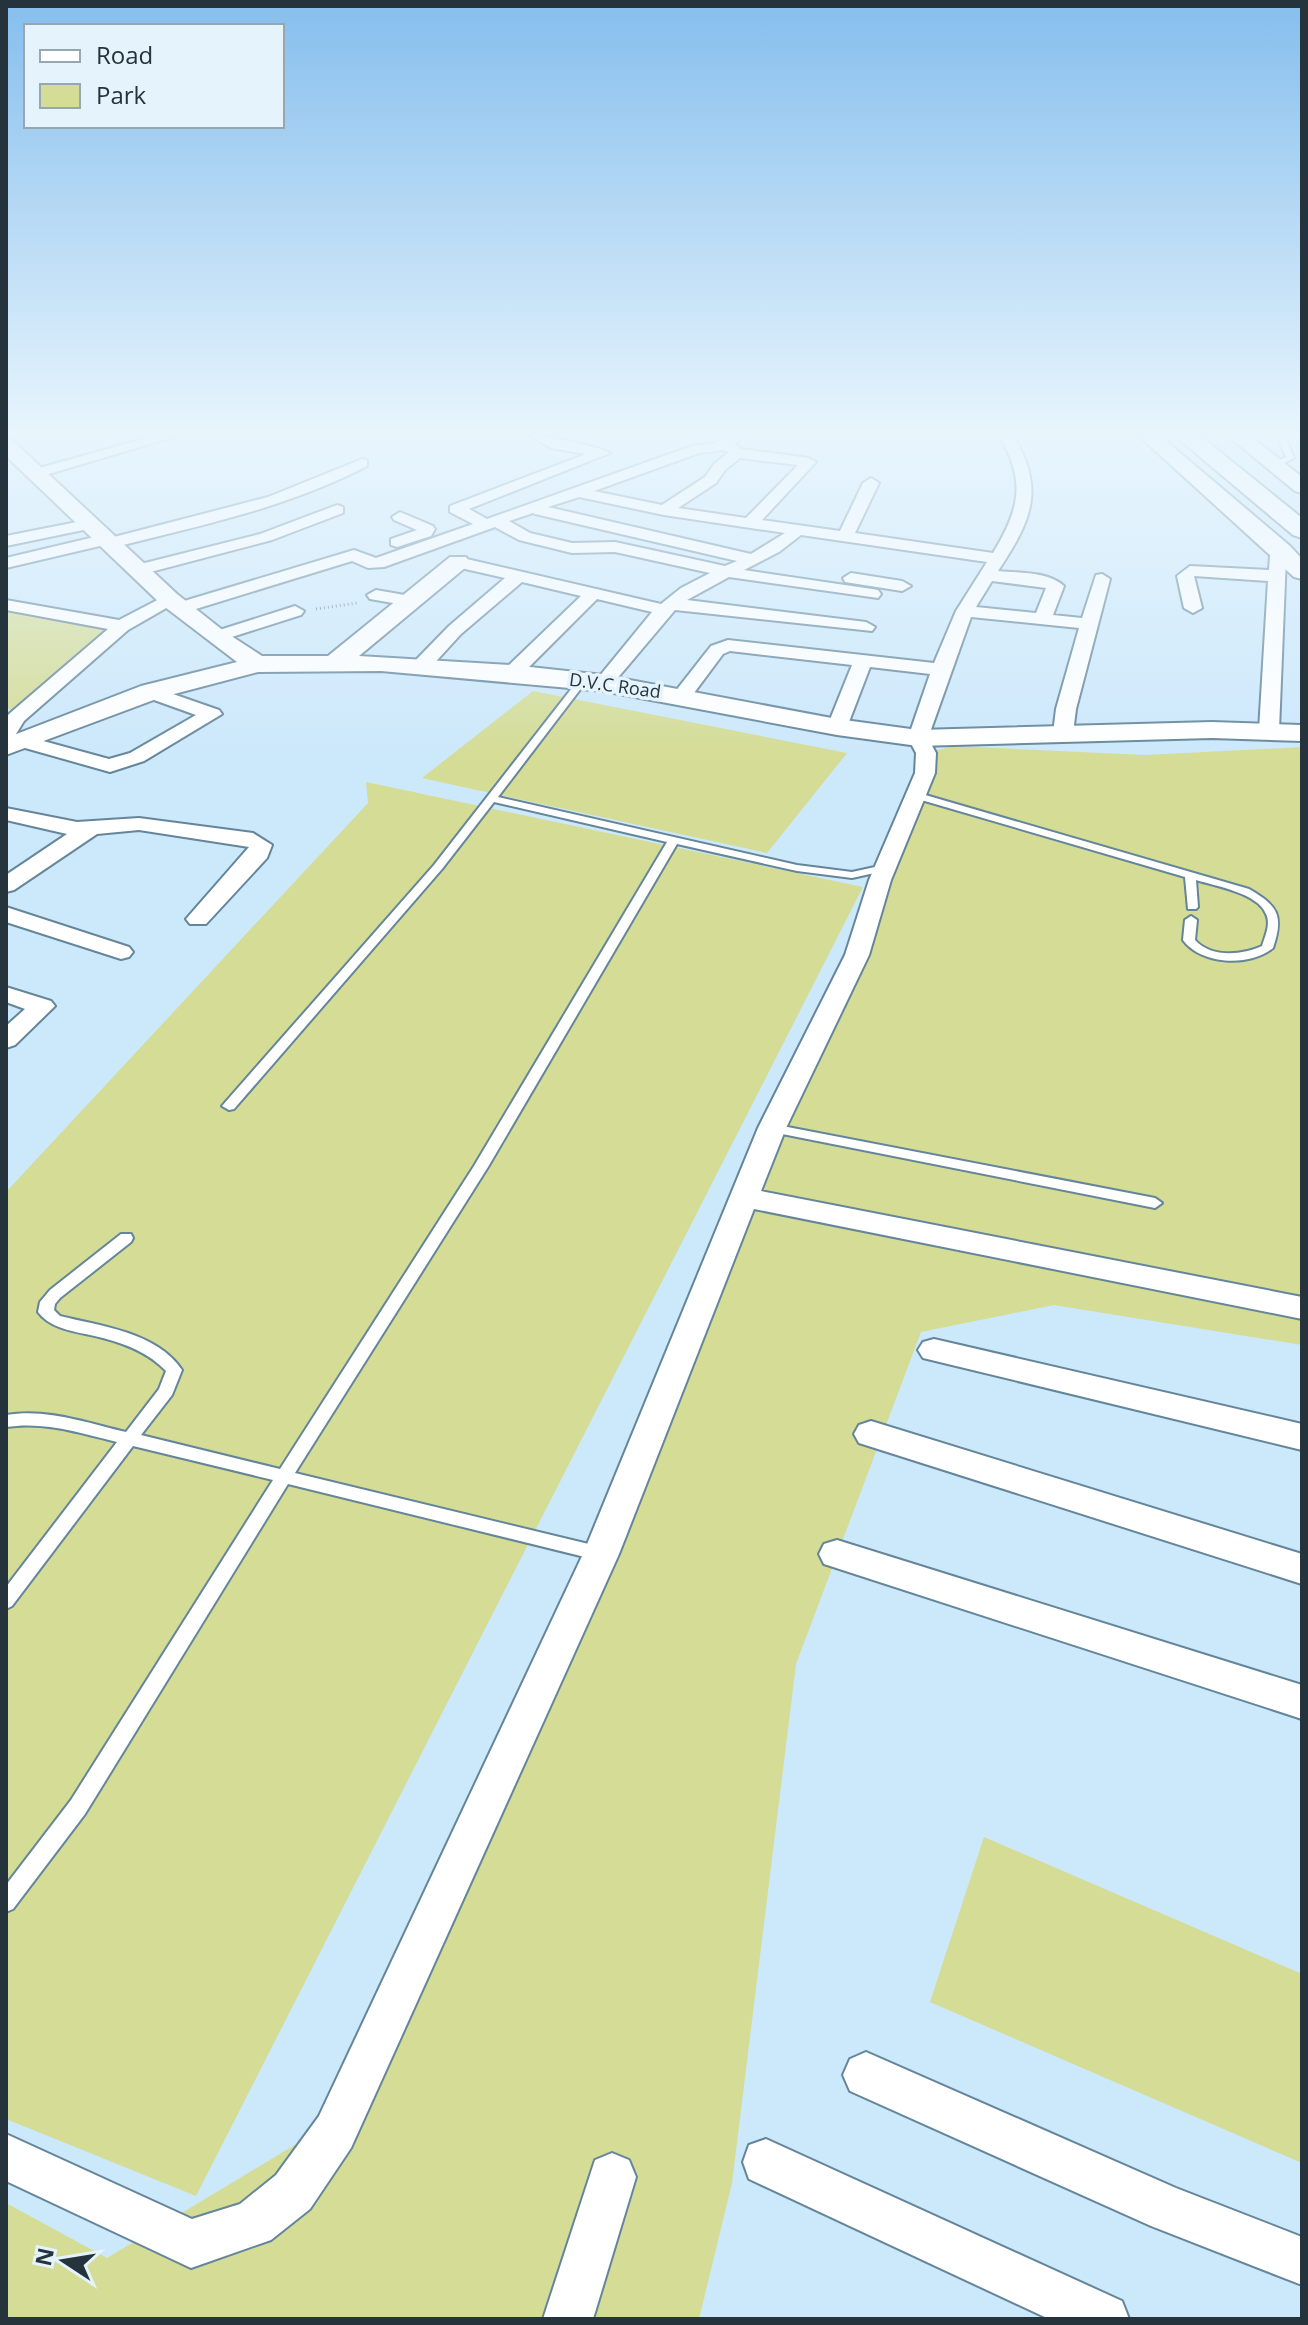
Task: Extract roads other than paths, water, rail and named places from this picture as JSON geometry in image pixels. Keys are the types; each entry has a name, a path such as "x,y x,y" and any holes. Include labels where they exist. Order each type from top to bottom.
{"main road":[{"path":"111,544 216,637 257,664"},
{"path":"1273,544 1302,572"},
{"path":"336,662 458,562"},
{"name":"D.V.C Road","path":"12,731 257,664 336,662 422,665 592,682 837,727 918,738 1269,730 1302,733"}],"street":[{"path":"6,563 76,544"},
{"path":"139,570 241,544"},
{"path":"150,692 212,714 137,757 110,766 12,731 122,626 175,603 391,544"},
{"path":"354,555 368,563 378,563 434,544"},
{"path":"552,544 579,549 615,547 728,572 872,594"},
{"path":"691,544 813,573 902,586"},
{"path":"592,682 669,607 706,581 757,560 784,544"},
{"path":"885,544 992,567 1055,586 1043,619"},
{"path":"6,2157 191,2244 254,2223 293,2192 335,2132 601,1554 772,1128 857,955 884,868 925,773 926,753 918,738 942,670 965,611 1006,544"},
{"path":"1269,730 1278,556"},
{"path":"458,562 592,595 669,607 866,627"},
{"path":"1193,608 1185,576 1190,571 1277,576"},
{"path":"422,665 453,632 518,576"},
{"path":"1063,733 1066,709 1102,579"},
{"path":"376,595 410,601"},
{"path":"512,673 592,595"},
{"path":"6,605 122,626"},
{"path":"216,637 295,611"},
{"path":"965,611 1092,624"},
{"path":"681,697 721,647 738,646 864,659 942,670"},
{"path":"837,727 864,659"},
{"path":"6,814 60,827 94,827 115,823 166,826 253,840 261,845 259,853 198,919"},
{"path":"6,885 94,827"},
{"path":"6,914 121,952"},
{"path":"6,994 42,1006 6,1040"},
{"path":"746,1198 1302,1308"},
{"path":"934,1350 1302,1437"},
{"path":"871,1434 1302,1569"},
{"path":"837,1554 1302,1702"},
{"path":"866,2075 1168,2209 1302,2261"},
{"path":"766,2162 1104,2319"},
{"path":"568,2319 612,2177"}],"lane":[{"path":"229,1106 376,940 592,682"},
{"path":"915,795 1190,874 1245,891 1269,904 1275,917 1267,948 1255,954 1236,956 1217,955 1194,947 1189,940 1192,914 1190,874"},
{"path":"493,799 827,873 852,875 884,868"},
{"path":"6,1902 78,1807 481,1167 674,840"},
{"path":"772,1128 1155,1203"},
{"path":"6,1601 166,1391 174,1370 165,1356 146,1347 55,1320 46,1312 48,1302 55,1294 126,1238"},
{"path":"6,1421 16,1418 51,1422 130,1439 601,1554"}]}
